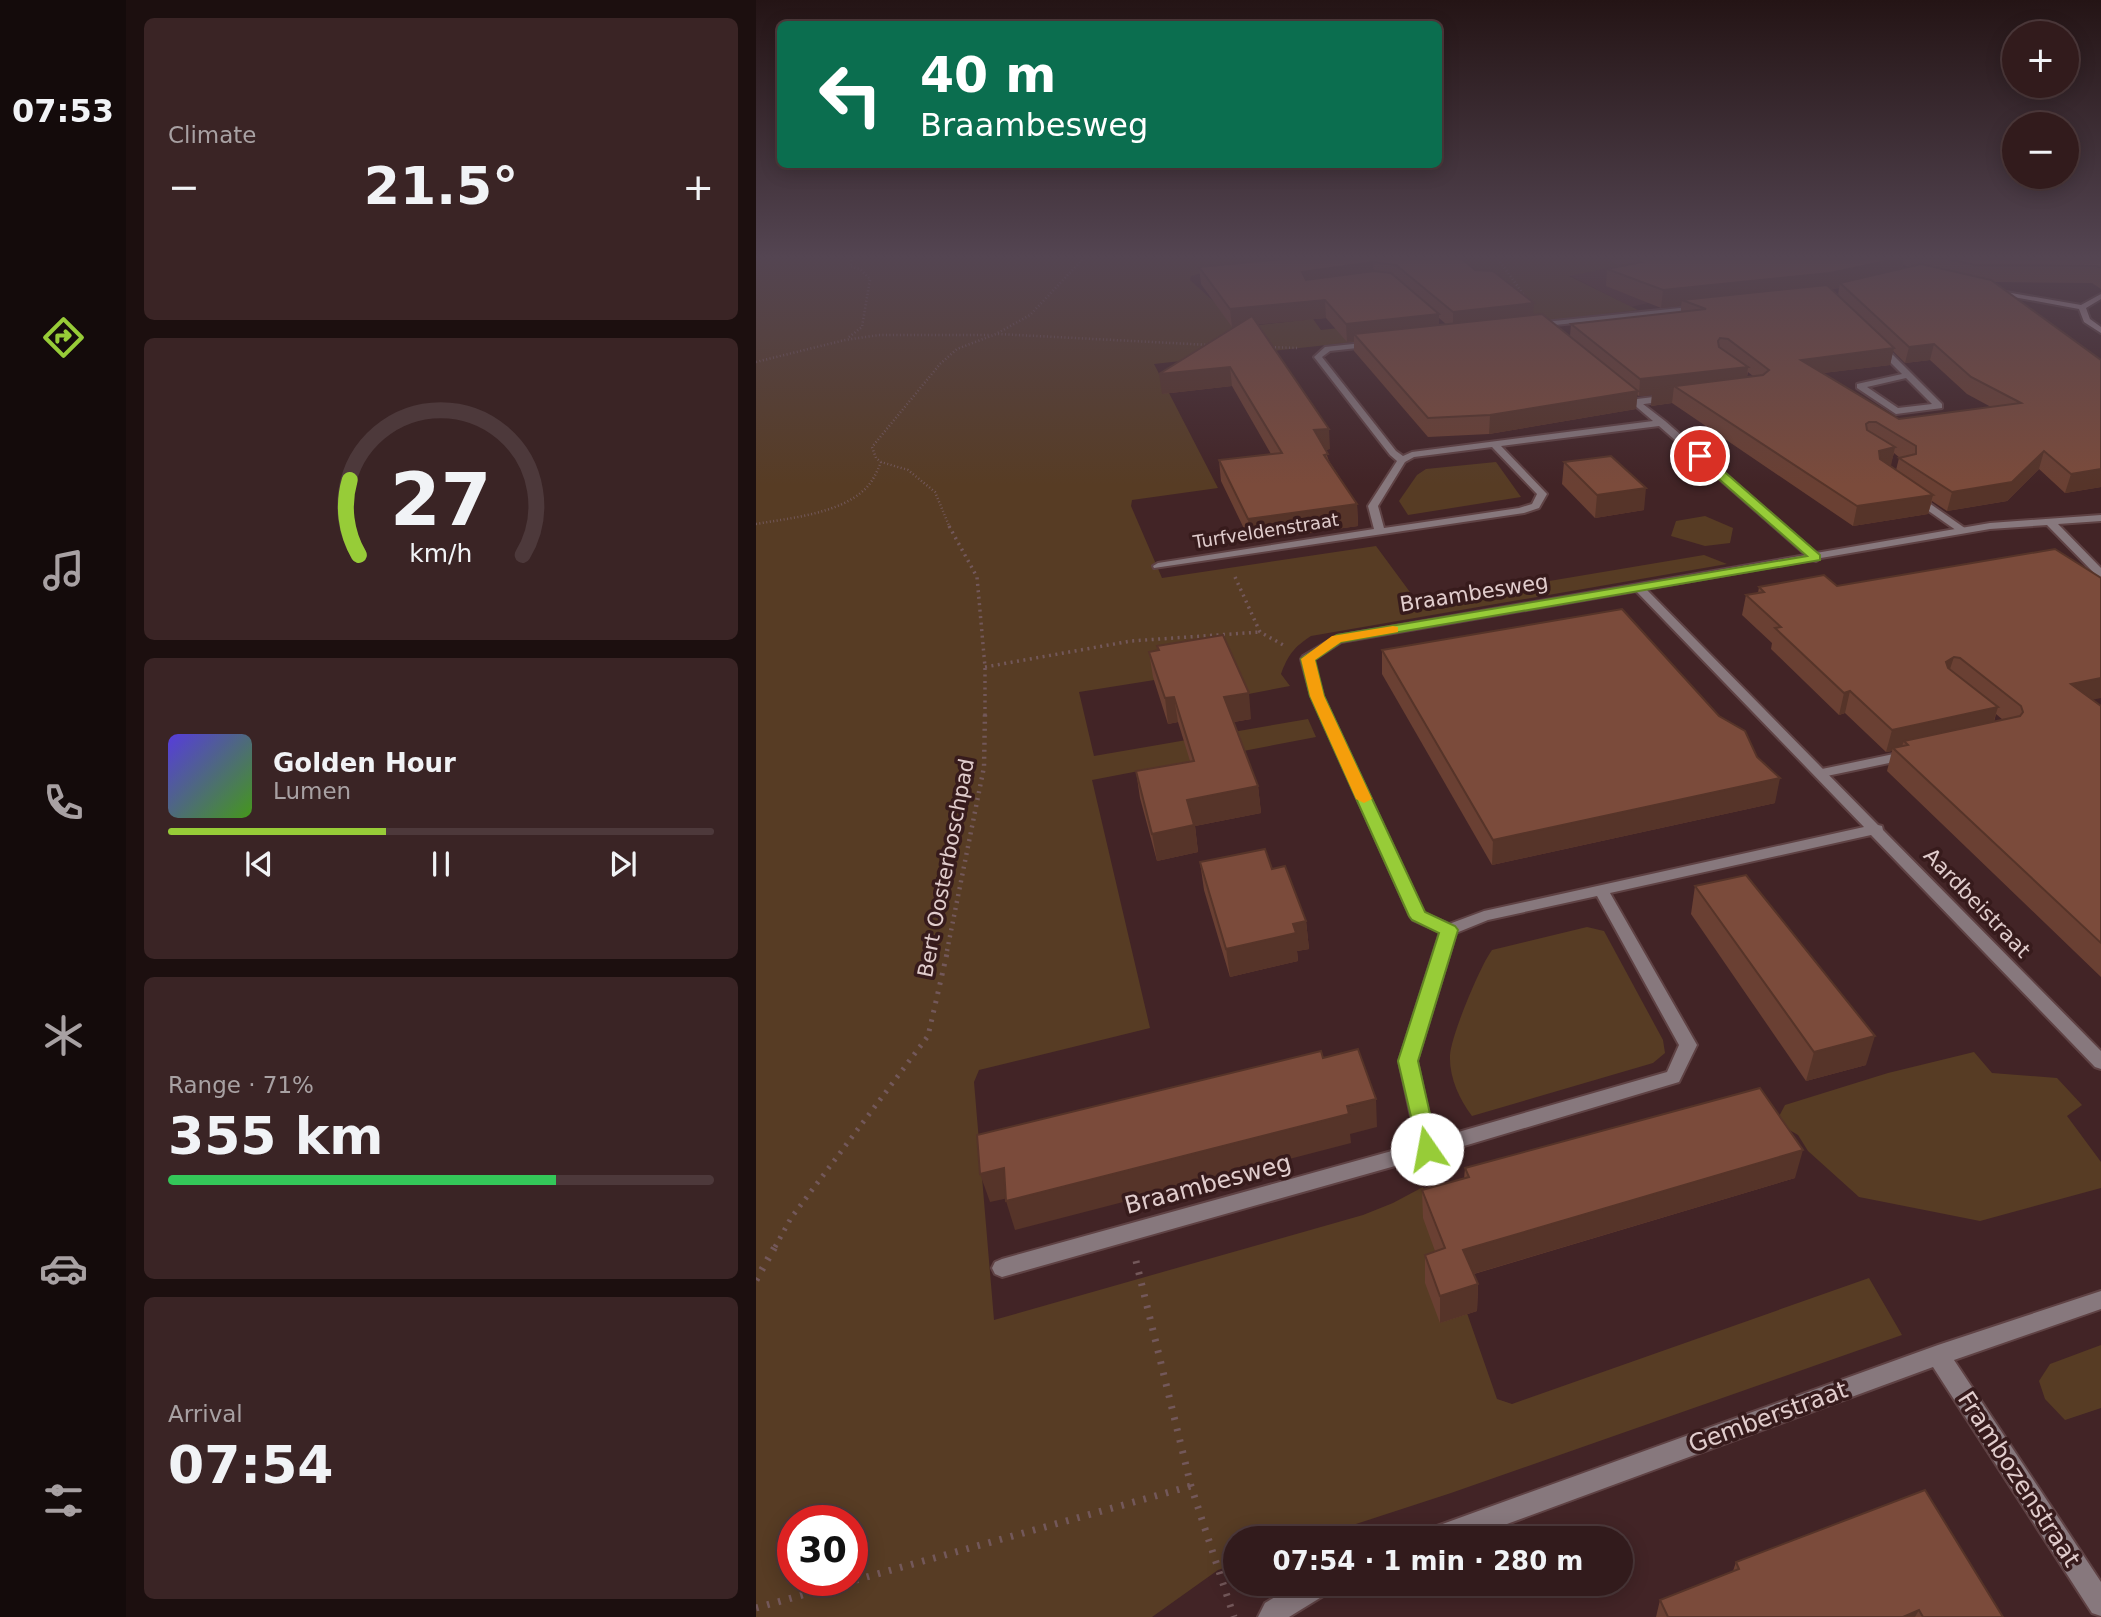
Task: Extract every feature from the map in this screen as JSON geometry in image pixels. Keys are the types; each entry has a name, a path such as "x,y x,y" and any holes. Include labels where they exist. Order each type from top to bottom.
{"street":[{"path":"1875,342 1908,375 1939,406 1896,411 1860,387 1908,375"},
{"path":"1382,343 1328,349 1318,357 1393,453 1402,460"},
{"path":"1616,386 1816,558"},
{"path":"1637,402 1676,397"},
{"path":"1380,531 1373,506 1402,460 1412,455 1661,423"},
{"name":"Turfveldenstraat","path":"1158,566 1521,511 1536,506 1542,494 1495,444"},
{"path":"1912,495 1964,531"},
{"name":"Braambesweg","path":"1307,659 1337,639 1640,589 1964,531 2101,517"},
{"path":"2049,522 2101,573"},
{"name":"Aardbeistraat","path":"1640,589 1877,829 2101,1062"},
{"path":"1307,659 1317,696 1418,916 1449,930 1484,916 1877,829"},
{"path":"1822,774 1927,750"},
{"name":"Braambesweg","path":"1002,1268 1673,1077 1688,1045 1602,892"},
{"path":"1427,1149 1408,1061 1449,930"},
{"name":"Gemberstraat","path":"1470,1526 1938,1355 2101,1300"},
{"name":"Frambozenstraat","path":"1938,1355 2101,1604"},
{"path":"1271,1617 1274,1612 1300,1596"}],"path":[{"path":"845,340 852,334"},
{"path":"756,362 845,340 879,335 971,337 992,334"},
{"path":"756,524 814,511 864,490 881,462 876,458 872,447 940,364 957,349 995,334"},
{"path":"1005,334 1221,345"},
{"path":"1261,347 1328,349"},
{"name":"Bert Oosterboschpad","path":"756,1280 791,1218 928,1036 959,899 984,768 985,667 977,577 951,531 935,492 908,470 881,462"},
{"path":"1225,554 1260,632"},
{"path":"985,667 1131,641 1260,632 1307,659"},
{"path":"1129,1232 1191,1486 1234,1617"},
{"path":"756,1608 1191,1486"}],"shaded area":[{"path":"756,334 1423,334 1154,364 1218,488 1132,500 1131,506 1162,578 1376,546 1418,603 1704,555 1727,564 1311,636 1292,652 1281,674 1290,686 1217,700 1167,678 1079,692 1094,756 1308,719 1316,737 1092,780 1150,1028 979,1070 974,1082 994,1320 1363,1215 1423,1187 1497,1399 1512,1404 1869,1278 1902,1335 1350,1526 1223,1526 1223,1568 1152,1617 756,1617"},
{"path":"1496,462 1521,497 1408,515 1399,501 1417,475 1426,469"},
{"path":"1705,516 1733,528 1730,543 1705,546 1671,536 1676,521"},
{"path":"1587,927 1604,931 1663,1040 1665,1053 1653,1063 1472,1116 1456,1087 1450,1055 1461,1018 1487,958 1492,950"},
{"path":"1974,1052 1992,1073 2057,1078 2082,1105 2067,1116 2101,1162 2101,1188 1980,1221 1859,1197 1808,1151 1798,1135 1776,1122 1785,1105 1888,1073"},
{"path":"2101,1345 2101,1408 2065,1420 2045,1399 2039,1381 2050,1364"}],"building":[{"path":"1222,334 1265,334 1329,429 1314,430 1328,454 1324,455 1357,504 1248,519 1219,460 1282,453 1230,367 1159,374"},
{"path":"1354,334 1568,334 1638,391 1490,415 1428,418"},
{"path":"1584,334 1880,334 1894,348 1801,360 1899,419 2021,403 1971,377 1934,344 1909,347 1895,334 2066,334 2101,360 2101,469 2071,474 2044,451 2012,482 1952,492 1899,458 1916,454 1916,446 1876,422 1869,422 1866,424 1867,430 1895,447 1879,451 1880,459 1933,495 1857,506 1674,386 1763,375 1769,370 1728,339 1720,338 1719,347 1748,367 1640,379"},
{"path":"1611,456 1646,488 1597,495 1564,462"},
{"path":"2055,549 2101,578 2101,678 2071,684 2101,706 2101,943 1893,748 1908,745 1904,741 2020,716 2023,712 2021,706 1960,658 1954,657 1946,662 1948,668 1998,707 1892,730 1850,691 1844,693 1775,628 1781,627 1746,595 1764,592 1759,587 1824,575 1837,586"},
{"path":"1622,609 1719,716 1745,731 1757,757 1780,778 1493,840 1382,650"},
{"path":"1223,635 1249,693 1224,697 1258,786 1187,800 1194,825 1152,834 1136,771 1194,761 1174,697 1165,698 1149,652 1159,650 1157,646"},
{"path":"1265,849 1272,869 1285,866 1306,921 1293,924 1296,933 1226,949 1200,862"},
{"path":"1746,875 1875,1036 1814,1052 1695,886"},
{"path":"1358,1049 1376,1099 1347,1106 1349,1114 1006,1201 1004,1168 980,1174 977,1135 1321,1051 1323,1058"},
{"path":"1760,1088 1803,1150 1463,1250 1478,1284 1440,1296 1425,1255 1445,1248 1422,1190 1469,1177 1465,1168"},
{"path":"1925,1490 2003,1617 1923,1617 1919,1610 1903,1617 1668,1617 1660,1600 1739,1569 1736,1562"}],"slow traffic":[{"path":"1364,799 1317,696 1307,659 1337,639 1393,630"}],"route":[{"path":"1427,1149 1408,1061 1449,930 1418,916 1317,696 1307,659 1337,639 1816,558 1700,456"}]}
